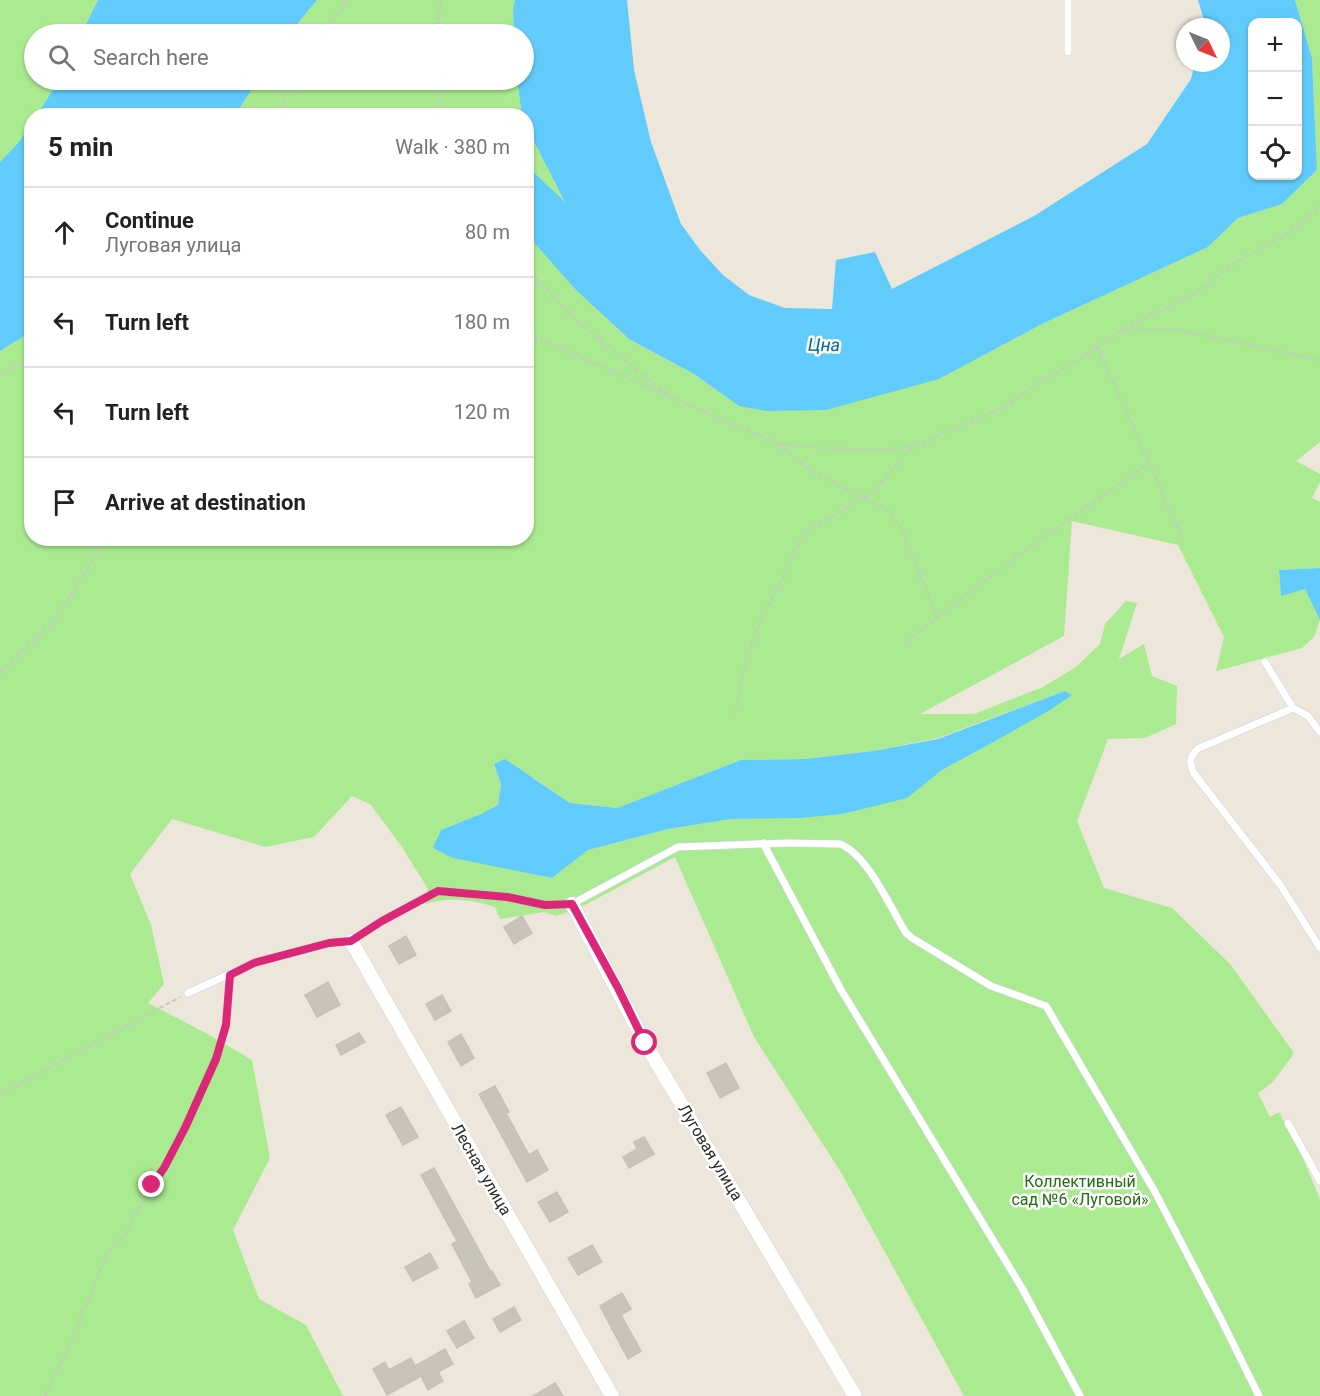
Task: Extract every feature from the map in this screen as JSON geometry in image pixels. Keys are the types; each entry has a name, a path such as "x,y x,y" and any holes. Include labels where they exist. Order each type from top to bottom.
{"street":[{"name":"Луговая улица","path":"572,904 645,1043 855,1396"},
{"name":"Лесная улица","path":"351,941 612,1396"}],"lane":[{"path":"1068,0 1068,52"},
{"path":"1265,662 1293,708 1308,716 1320,732"},
{"path":"1293,708 1197,749 1190,758 1190,764 1193,772 1281,886 1320,948"},
{"path":"763,843 840,988 1022,1288 1080,1396"},
{"path":"188,993 254,963 329,943 351,941 382,921 438,891 507,897 545,905 572,904 653,858 678,847 831,843 848,847 861,858 906,933 912,938 991,986 1046,1006 1155,1192 1259,1396"},
{"path":"1288,1123 1320,1181"}],"path":[{"path":"330,24 348,0"},
{"path":"437,24 441,0"},
{"path":"280,108 291,90"},
{"path":"436,90 439,108"},
{"path":"776,443 822,448 881,450 913,447 1005,406 1121,331 1201,290 1230,266 1289,232 1320,206"},
{"path":"534,275 583,326 672,398"},
{"path":"1121,331 1180,330 1320,360"},
{"path":"534,337 776,443 811,471 889,511 901,528 915,567 938,617"},
{"path":"1097,346 1183,540"},
{"path":"0,374 24,364"},
{"path":"735,713 743,670 760,621 788,568 795,547 812,528 870,494 913,447"},
{"path":"906,642 1009,562 1149,463"},
{"path":"0,673 53,622 92,561 104,546"},
{"path":"45,1396 69,1347 107,1254 124,1236 164,1168 216,1059 226,1025 230,975"},
{"path":"0,1092 12,1088 188,993"}],"green space":[{"path":"0,0 98,0 86,24 24,24 24,90 53,90 41,108 24,108 24,136 0,162"},
{"path":"317,0 515,0 514,24 297,24"},
{"name":"Коллективный сад №6 «Луговой»","path":"1295,0 1320,0 1320,442 1296,461 1320,474 1320,482 1312,498 1320,502 1320,568 1279,570 1281,595 1305,589 1320,620 1314,637 1302,648 1216,671 1224,637 1178,545 1072,521 1064,636 920,714 974,714 1043,687 1076,667 1100,644 1105,624 1126,601 1137,603 1119,659 1144,644 1152,676 1177,686 1176,724 1145,738 1108,739 1077,821 1104,888 1172,908 1230,964 1294,1053 1273,1082 1258,1093 1270,1117 1279,1112 1301,1154 1320,1199 1320,1396 964,1396 842,1174 754,1037 675,857 585,905 557,916 544,912 500,919 495,907 477,902 451,900 425,904 428,889 402,847 370,804 352,796 314,837 265,847 172,819 130,874 151,925 164,984 148,1003 252,1060 270,1158 233,1230 259,1299 306,1325 343,1396 0,1396 0,351 24,336 24,546 534,546 534,243 576,290 629,339 694,374 739,406 939,379 1042,324 1208,247 1238,218 1282,204 1317,170 1312,58","holes":["1065,691 1071,695 999,739 942,770 912,793 668,829 588,850 552,878 515,870 441,830 498,805 501,784 494,765 534,778 570,803 617,808 741,760 805,759 873,751 938,738"]},
{"path":"251,90 518,90 521,108 240,108"},
{"path":"534,142 566,204 534,173"}],"water":[{"path":"98,0 317,0 297,24 86,24"},
{"name":"Цна","path":"515,0 627,0 634,70 651,142 681,224 700,250 723,275 749,295 785,308 832,309 836,260 875,252 892,289 1034,216 1147,144 1191,79 1193,72 1230,72 1230,18 1203,18 1198,0 1295,0 1300,18 1248,18 1248,180 1302,180 1302,24 1312,58 1317,170 1282,204 1238,218 1208,247 1042,324 939,379 826,410 767,411 739,406 694,374 629,339 576,290 534,243 534,173 565,202 534,142 534,108 521,108 518,90 534,90 534,24 514,24"},
{"path":"53,90 251,90 240,108 41,108"},
{"path":"24,134 24,336 0,351 0,162"},
{"path":"1320,568 1320,620 1305,589 1281,596 1279,570"},
{"path":"1065,691 1072,695 1050,710 942,770 907,798 842,814 800,818 731,819 668,829 588,850 552,878 453,858 433,848 441,830 498,805 501,784 494,764 505,759 570,803 617,808 741,760 805,759 873,751 938,739"}],"building":[{"path":"522,916 532,933 514,944 504,927"},
{"path":"406,936 416,955 399,964 389,946"},
{"path":"328,982 340,1005 317,1017 305,995"},
{"path":"442,995 451,1011 435,1020 426,1004"},
{"path":"359,1033 365,1042 341,1055 336,1045"},
{"path":"461,1034 474,1058 461,1066 448,1042"},
{"path":"726,1063 739,1088 720,1098 707,1073"},
{"path":"495,1086 509,1112 506,1113 529,1155 537,1150 548,1170 527,1182 479,1094"},
{"path":"401,1107 418,1137 403,1145 386,1115"},
{"path":"644,1137 654,1154 629,1168 623,1157 637,1149 634,1142"},
{"path":"434,1168 500,1285 476,1298 469,1284 472,1282 452,1244 457,1241 421,1175"},
{"path":"557,1192 568,1212 550,1222 538,1202"},
{"path":"592,1245 602,1262 578,1275 568,1258"},
{"path":"430,1253 438,1268 413,1281 405,1267"},
{"path":"622,1293 631,1309 621,1315 641,1351 628,1359 600,1306"},
{"path":"514,1307 521,1320 500,1332 493,1319"},
{"path":"464,1321 474,1338 457,1348 447,1331"},
{"path":"445,1349 453,1364 438,1372 443,1381 428,1390 421,1376 387,1395 373,1369 385,1362 389,1370 411,1358 415,1366"},
{"path":"555,1383 563,1396 533,1396"}],"route":[{"path":"152,1185 164,1168 185,1128 216,1059 226,1025 230,975 254,963 329,943 351,941 382,921 438,891 469,892 545,905 572,904 645,1043"}]}
